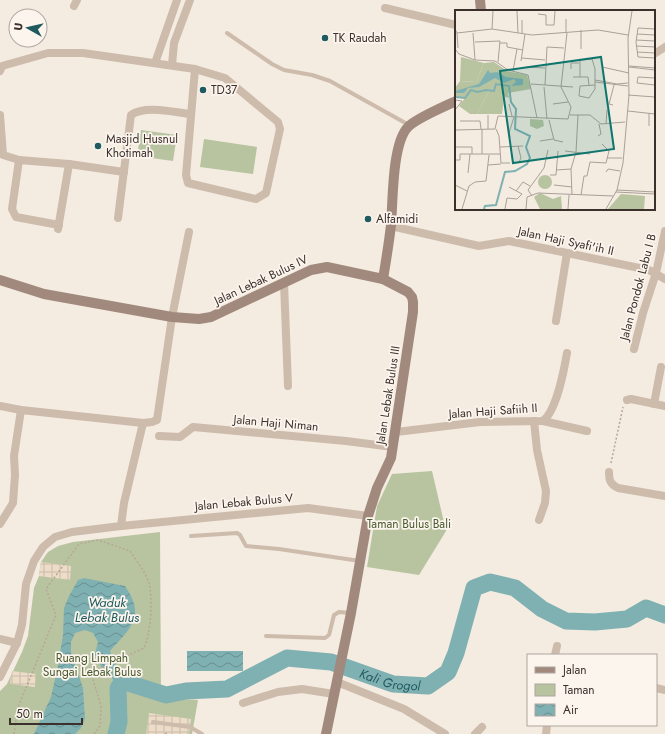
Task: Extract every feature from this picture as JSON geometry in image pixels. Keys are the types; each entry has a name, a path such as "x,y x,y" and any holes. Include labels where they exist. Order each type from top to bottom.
{"street":[{"path":"155,63 176,0"},
{"path":"172,65 174,43 190,0"},
{"path":"480,0 481,10"},
{"path":"385,8 455,25"},
{"path":"163,40 174,43"},
{"path":"655,53 665,47"},
{"path":"0,71 2,66 48,52 83,52 195,69 225,78 278,122 280,129 266,193 256,199 188,183 186,175 195,69"},
{"path":"383,279 391,226 399,144 402,133 409,125 455,102"},
{"path":"118,218 131,115 137,111 151,110 190,114"},
{"path":"0,115 3,155 19,160 70,164 124,172"},
{"path":"19,160 12,209 16,217 58,227 70,164"},
{"name":"Jalan Haji Syafi'ih II","path":"391,226 479,246 509,241 649,270 665,279"},
{"name":"Jalan Pondok Labu I B","path":"634,349 643,313 656,274 665,231"},
{"path":"0,406 21,410 143,423 155,422 158,417 172,317 189,232"},
{"path":"556,321 567,253"},
{"name":"Jalan Lebak Bulus IV","path":"0,280 44,294 172,317 199,319 211,317 311,270 327,267 383,279"},
{"name":"Jalan Lebak Bulus III","path":"326,734 351,613 368,516 376,488 391,458 413,312 412,297 408,292 383,279"},
{"path":"284,283 288,386"},
{"name":"Jalan Haji Safiih II","path":"396,432 503,420 538,421 546,417 557,396 563,376 567,353"},
{"path":"654,404 661,367"},
{"path":"627,400 632,399 665,406"},
{"path":"0,524 13,502 15,475 14,456 21,410"},
{"path":"539,520 545,502 546,491 537,450 538,421 587,432"},
{"path":"121,526 124,503 143,423"},
{"name":"Jalan Haji Niman","path":"159,436 180,437 193,427 346,441 393,447"},
{"path":"609,472 609,481 612,485 618,488 665,496"},
{"name":"Jalan Lebak Bulus V","path":"0,677 17,643 22,625 26,584 34,561 43,547 55,537 72,532 121,526 308,508 368,516"},
{"path":"0,639 17,643"},
{"path":"338,678 404,709 445,734"},
{"path":"243,703 278,692 302,689 334,694"},
{"path":"475,734 482,727"}],"lane":[{"path":"227,34 272,64 284,70 312,75 330,81 409,125"},
{"path":"191,536 237,533 240,535 246,546 280,549 360,561"},
{"path":"266,636 324,638 329,635 334,615 339,612 351,613"},
{"path":"153,722 190,727 202,734"}],"path":[{"path":"609,472 621,409 627,400"},
{"path":"14,734 18,707 56,615 46,589 79,544 98,540 130,551 148,583 150,603 148,637 144,648 91,673 101,706 100,726 94,734"}],"green space":[{"path":"141,130 177,135 173,161 137,156"},
{"path":"204,139 257,147 253,174 200,167"},
{"name":"Taman Bulus Bali","path":"432,471 446,531 419,575 367,567 377,506 392,474"},
{"name":"Ruang Limpah Sungai Lebak Bulus","path":"160,532 161,698 198,700 192,734 0,734 0,691 7,684 28,636 34,588 39,576 41,562 48,552 58,546 73,542"}],"shaded area":[{"path":"41,562 71,566 70,580 39,576"},
{"path":"12,671 36,674 35,687 10,684"},
{"path":"149,713 191,719 189,734 146,734"}],"water":[{"name":"Waduk Lebak Bulus","path":"84,578 125,586 131,596 134,606 135,614 133,621 130,628 110,651 117,668 105,674 95,654 98,642 93,633 85,630 75,633 71,642 71,652 83,688 85,719 81,728 75,734 34,734 51,697 63,635 64,608 78,580"},
{"path":"187,651 243,651 243,671 187,671"}],"waterway":[{"name":"Kali Grogol","path":"116,734 119,722 118,688 125,682 166,695 186,691 227,689 287,658 331,662 393,684 428,686 448,672 456,653 474,588 490,582 515,588 542,609 566,621 595,622 627,619 646,608 665,615"},
{"path":"111,671 118,688"}],"place":[{"name":"TK Raudah","path":"325,38"},
{"name":"TD37","path":"203,90"},
{"name":"Masjid Husnul Khotimah","path":"98,146"},
{"name":"Alfamidi","path":"368,219"}]}
